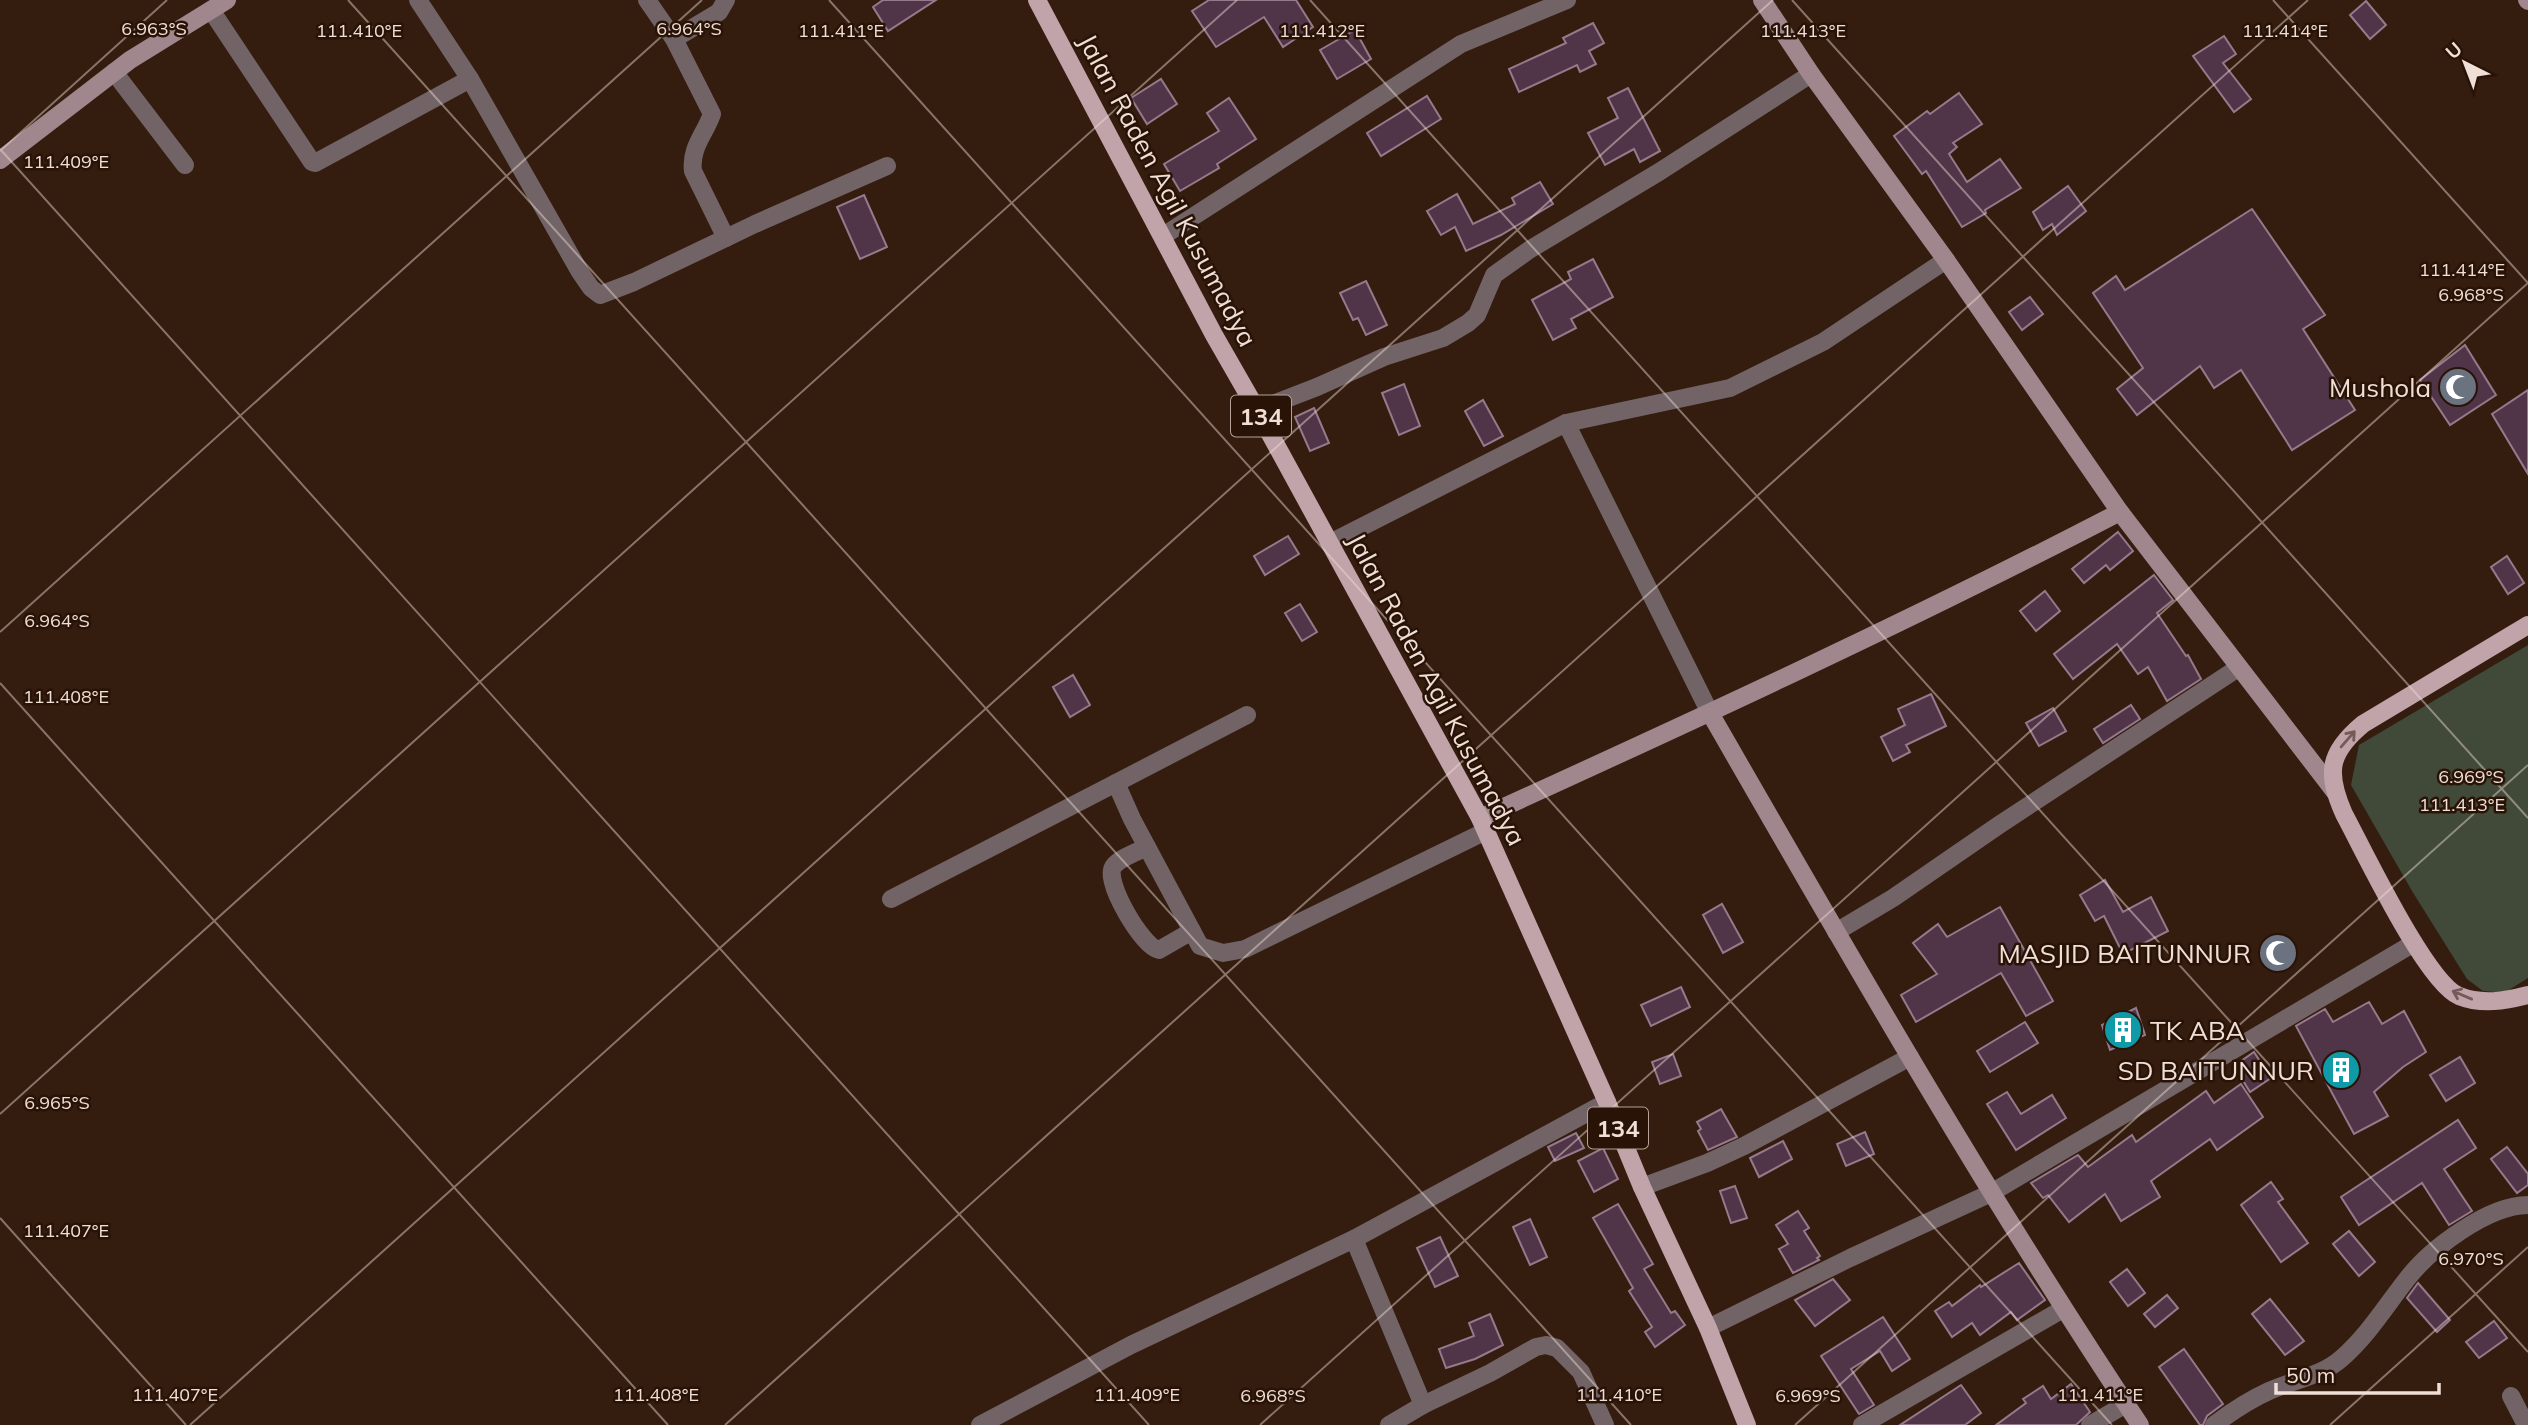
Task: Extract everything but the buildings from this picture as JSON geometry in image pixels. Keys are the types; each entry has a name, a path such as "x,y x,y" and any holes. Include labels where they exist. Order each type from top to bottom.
{"main road":[{"path":"0,160 114,72 227,0"},
{"name":"Jalan Raden Agil Kusumadya","path":"1037,0 1214,335 1483,825 1642,1186 1708,1328 1747,1425"},
{"path":"1762,0 1811,74 1946,260 2120,512 2335,792 2414,943 2439,980 2456,995 2479,1001 2507,1001 2528,995"},
{"path":"1483,825 1998,575 2120,512"},
{"path":"2335,792 2333,764 2343,741 2363,724 2528,625"},
{"path":"1710,713 1910,1058 2063,1309 2140,1425"}],"street":[{"path":"418,0 470,79 580,272 591,288 600,295 657,272 887,166"},
{"path":"647,0 674,39 712,114 695,146 693,171 726,238"},
{"path":"674,39 719,12 726,0"},
{"path":"1163,236 1461,44 1567,0"},
{"path":"211,10 315,163 470,79"},
{"path":"114,72 185,165"},
{"path":"1257,410 1384,357 1443,338 1468,323 1477,315 1494,275 1529,250 1659,172 1811,74"},
{"path":"1330,543 1566,422 1730,388 1823,342 1946,260"},
{"path":"1566,422 1710,713"},
{"path":"1836,932 1893,898 2238,668"},
{"path":"891,898 1247,715"},
{"path":"1116,783 1200,946 1223,953 1245,949 1483,825"},
{"path":"1147,847 1118,863 1110,875 1140,937 1153,949 1159,950 1192,931"},
{"path":"1708,1328 1850,1258 1992,1193 2414,943"},
{"path":"1642,1186 1707,1163 1744,1146 1910,1058"},
{"path":"980,1425 1131,1345 1354,1239 1607,1102"},
{"path":"2214,1425 2271,1390 2297,1382 2340,1361 2369,1332 2407,1278 2429,1255 2486,1217 2528,1205"},
{"path":"1354,1239 1423,1405"},
{"path":"1862,1425 2063,1309"},
{"path":"1389,1425 1423,1405 1546,1345 1558,1348 1581,1372 1605,1425"},
{"path":"2511,1396 2526,1425"},
{"path":"2090,1425 2126,1404"}],"green space":[{"path":"2528,645 2528,978 2504,993 2483,991 2467,979 2351,785 2359,745"}],"place":[{"name":"Mushola","path":"2458,387"},
{"name":"MASJID BAITUNNUR","path":"2278,953"},
{"name":"TK ABA","path":"2123,1030"},
{"name":"SD BAITUNNUR","path":"2341,1070"}]}
